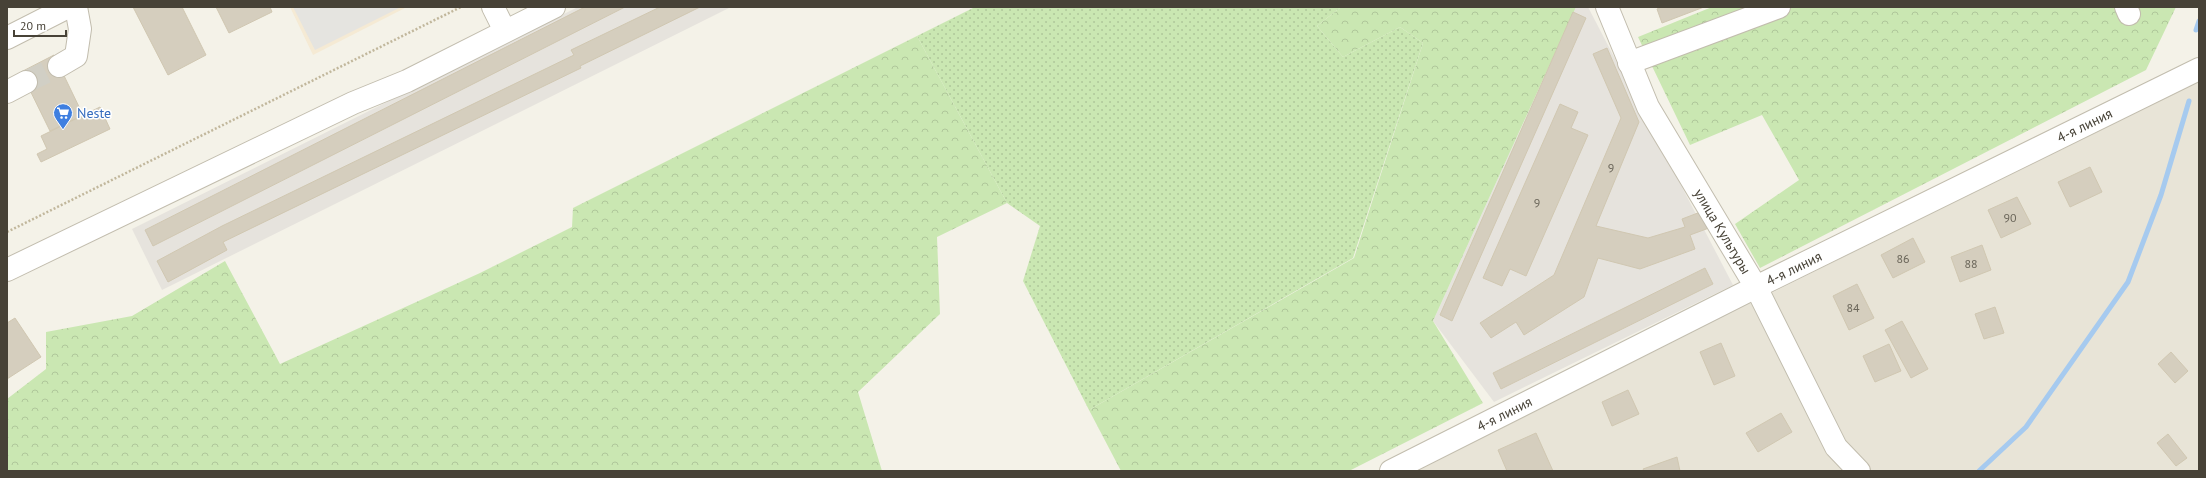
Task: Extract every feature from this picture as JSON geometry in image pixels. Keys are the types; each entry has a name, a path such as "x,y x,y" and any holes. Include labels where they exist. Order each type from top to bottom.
{"street":[{"path":"7,38 68,7"},
{"path":"59,66 76,56 80,29 76,7"},
{"path":"493,7 506,31"},
{"path":"7,270 353,103 407,81 554,7"},
{"name":"улица Культуры","path":"1607,7 1648,107 1756,287 1836,447 1859,471"},
{"path":"1629,63 1779,7"},
{"name":"4-я линия","path":"1391,471 1756,287 2199,68"},
{"path":"7,92 26,82"}],"path":[{"path":"7,232 461,7"}],"shaded area":[{"path":"290,7 407,7 313,55"},
{"path":"293,7 401,7 315,50"},
{"path":"578,7 731,7 162,290 132,229"},
{"path":"1576,7 1588,7 1733,285 1494,402 1433,321"},
{"path":"2199,80 2199,471 1414,471"}],"green space":[{"path":"975,7 1341,7 1317,26 1343,57 1400,27 1423,43 1353,258 1089,410 1023,281 1040,226 1007,203 917,36"},
{"path":"1341,7 1576,7 1433,321 1483,403 1349,471 1121,471 1089,410 1354,258 1423,43 1400,27 1343,57 1317,26"},
{"path":"1712,7 2176,7 2146,70 1760,268 1735,224 1799,180 1762,115 1690,145 1638,37"},
{"path":"917,36 1007,203 937,237 940,314 858,392 882,471 7,471 7,399 46,369 46,332 132,316 225,261 280,364 480,273 572,227 573,208"}],"building":[{"path":"133,7 182,7 206,55 168,75"},
{"path":"216,7 270,7 272,12 229,33"},
{"path":"585,7 625,7 153,246 145,230"},
{"path":"660,7 700,7 580,66 581,68 223,242 227,250 168,282 157,261 222,226 574,55 571,50"},
{"path":"1661,7 1704,7 1662,23 1657,9"},
{"path":"1573,12 1586,18 1452,321 1440,315"},
{"path":"1607,48 1639,122 1596,226 1648,238 1685,227 1682,219 1703,211 1709,228 1690,235 1695,249 1640,269 1598,258 1584,297 1524,335 1516,322 1491,338 1480,323 1554,275 1621,118 1593,54"},
{"path":"54,55 83,115 50,131 21,72"},
{"path":"1560,104 1578,112 1571,128 1588,135 1526,276 1510,269 1502,286 1483,278"},
{"name":"Neste","path":"100,107 110,129 41,162 37,154 47,149 41,136"},
{"path":"2090,167 2102,192 2070,207 2058,182"},
{"path":"2017,197 2031,224 2001,238 1988,210"},
{"path":"1913,238 1925,262 1893,278 1881,255"},
{"path":"1982,245 1991,270 1960,282 1951,257"},
{"path":"1705,268 1713,284 1501,389 1493,373"},
{"path":"1857,284 1874,318 1849,330 1833,296"},
{"path":"1995,307 2004,333 1984,339 1975,314"},
{"path":"15,318 41,357 7,379 7,323"},
{"path":"1902,321 1928,369 1911,378 1885,330"},
{"path":"1721,343 1735,376 1714,385 1700,352"},
{"path":"1889,344 1901,371 1875,382 1863,356"},
{"path":"2171,352 2188,371 2175,383 2158,364"},
{"path":"1628,390 1639,414 1612,426 1602,402"},
{"path":"1781,413 1792,432 1758,452 1746,433"},
{"path":"1536,433 1553,471 1507,471 1498,450"},
{"path":"2168,434 2187,458 2176,466 2157,443"},
{"path":"1677,457 1680,471 1644,471 1643,469"}],"waterway":[{"path":"2196,30 2199,21"},
{"path":"1979,471 2026,427 2128,282 2161,195 2189,101"}],"tunnel":[{"path":"26,82 59,66"}],"place":[{"name":"Neste","path":"63,130"}]}
